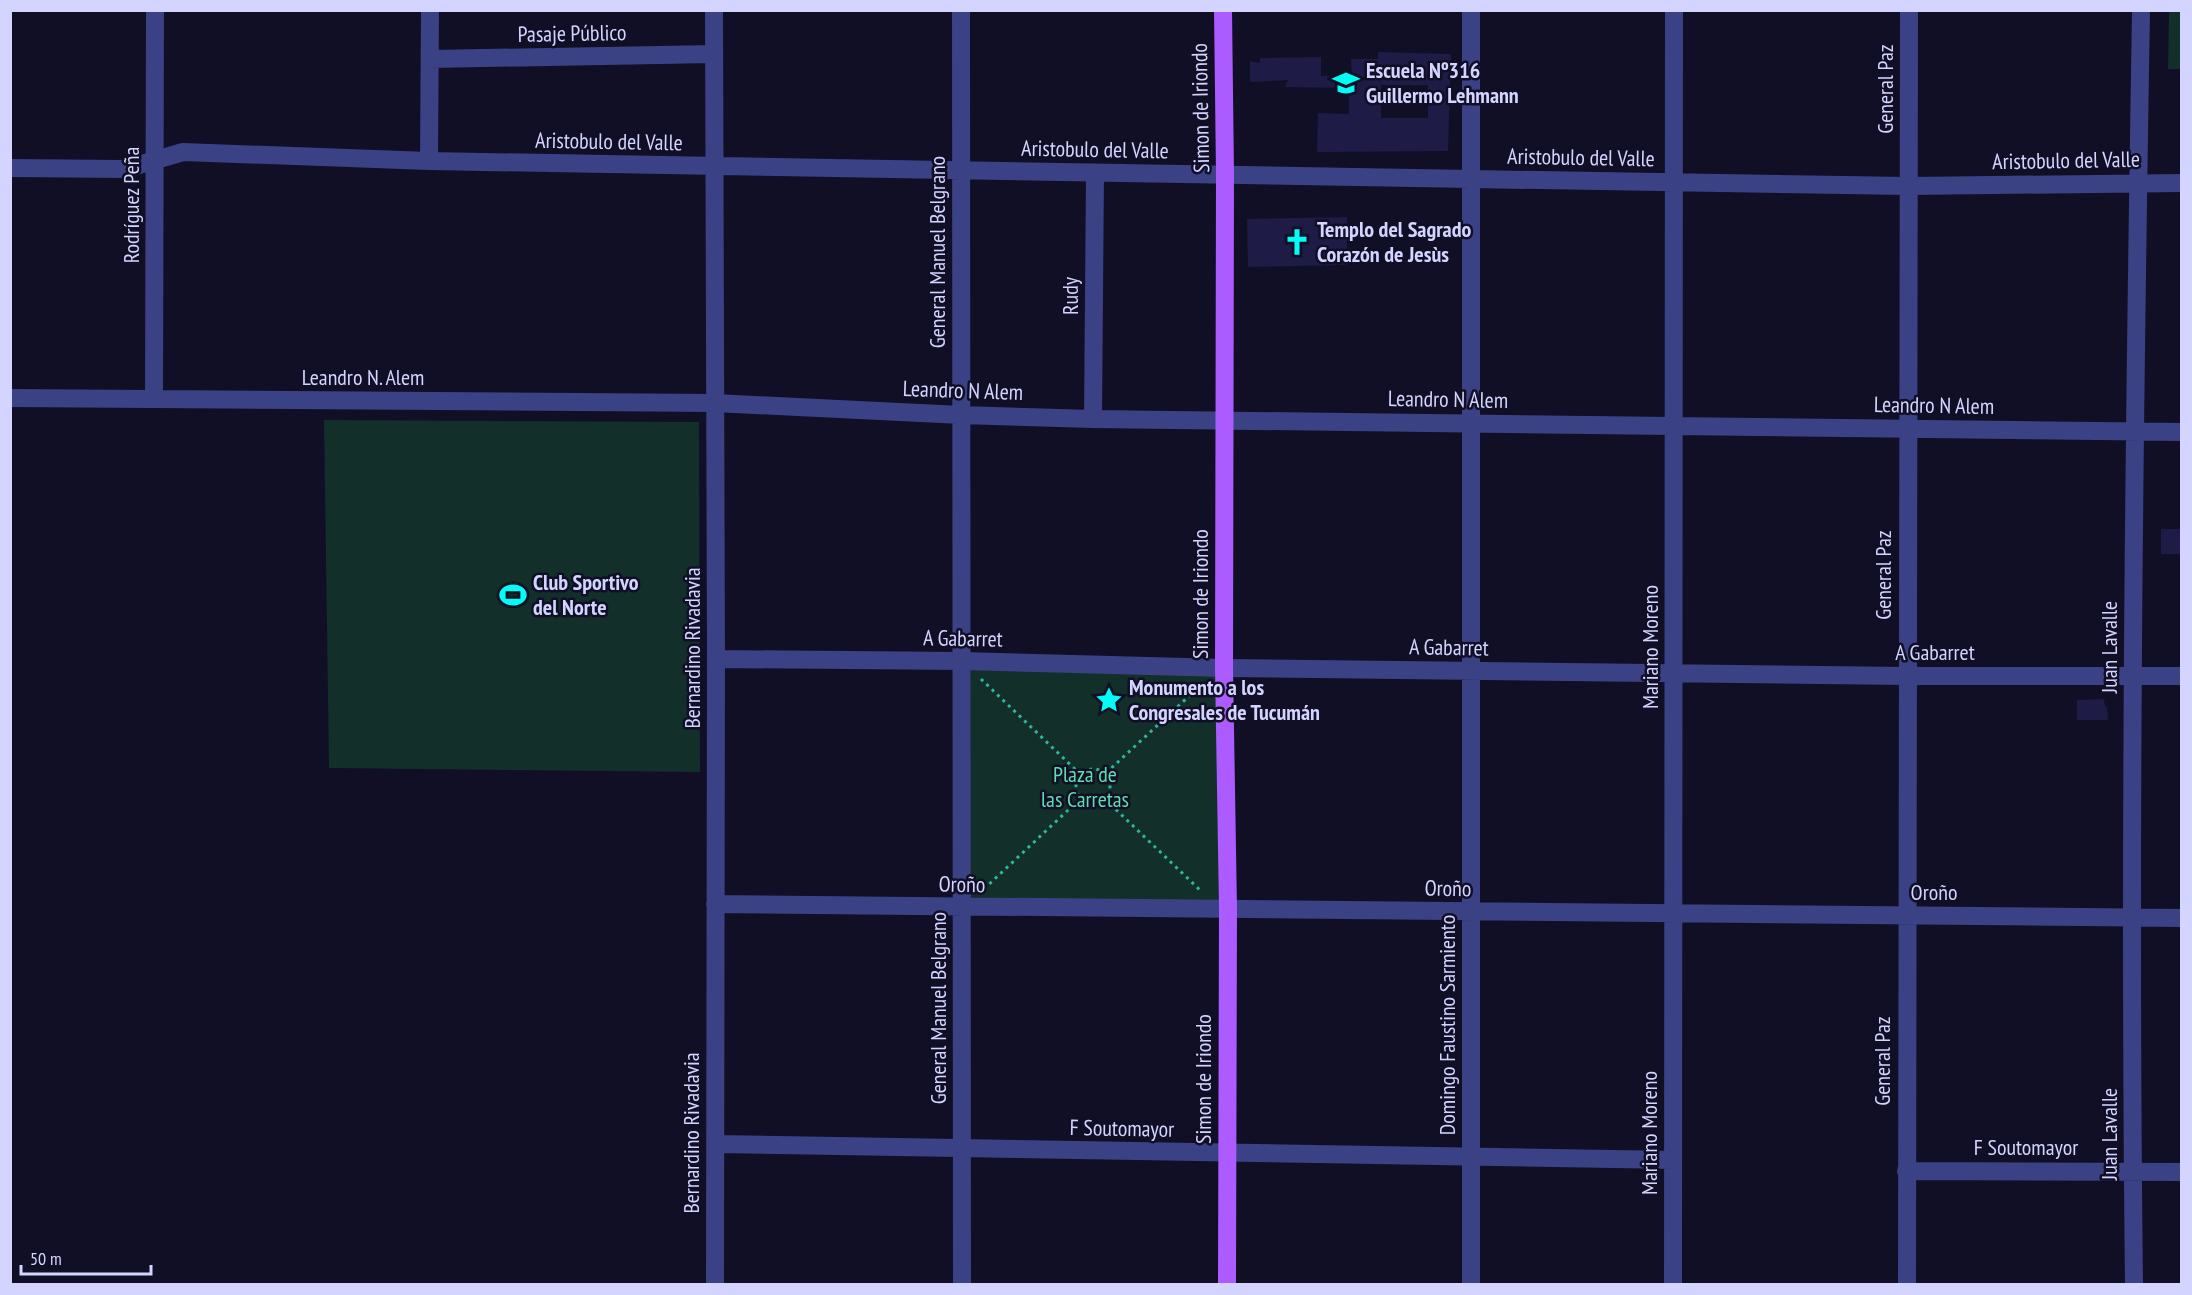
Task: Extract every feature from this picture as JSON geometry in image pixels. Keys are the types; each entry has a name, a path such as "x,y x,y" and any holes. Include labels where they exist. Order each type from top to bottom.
{"main road":[{"name":"Simon de Iriondo","path":"1223,10 1224,668 1228,909 1227,1284"}],"street":[{"name":"Rodríguez Peña","path":"154,399 155,10"},
{"path":"429,161 430,10"},
{"name":"Bernardino Rivadavia","path":"714,10 715,1284"},
{"name":"General Manuel Belgrano","path":"961,10 962,1284"},
{"name":"Domingo Faustino Sarmiento","path":"1471,10 1471,1284"},
{"name":"Mariano Moreno","path":"1673,1284 1674,10"},
{"name":"General Paz","path":"1907,1284 1909,10"},
{"name":"Juan Lavalle","path":"2134,1284 2132,918 2134,431 2141,10"},
{"name":"Pasaje Público","path":"430,59 714,54"},
{"name":"Aristobulo del Valle","path":"10,168 124,169 183,152 429,161 714,167 1908,186 2181,183"},
{"name":"Rudy","path":"1093,419 1095,173"},
{"name":"Leandro N. Alem","path":"10,398 715,403"},
{"name":"Leandro N Alem","path":"715,403 1093,419 2181,432"},
{"name":"A Gabarret","path":"716,659 962,661 1224,668 1471,671 1907,676 2181,676"},
{"name":"Oroño","path":"715,904 2181,918"},
{"name":"F Soutomayor","path":"714,1144 1673,1161"},
{"name":"F Soutomayor","path":"1906,1171 2181,1172"}],"path":[{"path":"979,677 1080,774"},
{"path":"1106,773 1203,683"},
{"path":"1090,768 1106,773 1111,789 1105,799 1094,803 1081,798 1076,785 1080,774 1090,768"},
{"path":"980,893 1081,798"},
{"path":"1105,799 1204,893"}],"green space":[{"path":"2169,11 2181,11 2181,69 2168,69"},
{"name":"Club Sportivo del Norte","path":"324,420 699,422 700,772 329,768"},
{"name":"Plaza de las Carretas","path":"962,661 1224,668 1228,909 962,908"}],"building":[{"path":"1378,52 1451,54 1448,151 1317,152 1318,113 1349,114 1349,88 1285,87 1288,80 1250,82 1250,61 1260,63 1260,58 1321,57 1321,76 1352,76 1351,59 1378,59","holes":["1381,85 1428,85 1428,118 1381,118"]},
{"name":"Templo del Sagrado Corazón de Jesùs","path":"1347,217 1347,265 1248,267 1247,219"},
{"path":"2161,529 2182,529 2182,554 2161,554"},
{"path":"2104,699 2108,720 2077,720 2077,700"}],"place":[{"name":"Escuela Nº316 Guillermo Lehmann","path":"1346,83"},
{"name":"Templo del Sagrado Corazón de Jesùs","path":"1297,242"},
{"name":"Club Sportivo del Norte","path":"513,595"},
{"name":"Monumento a los Congresales de Tucumán","path":"1109,700"}]}
